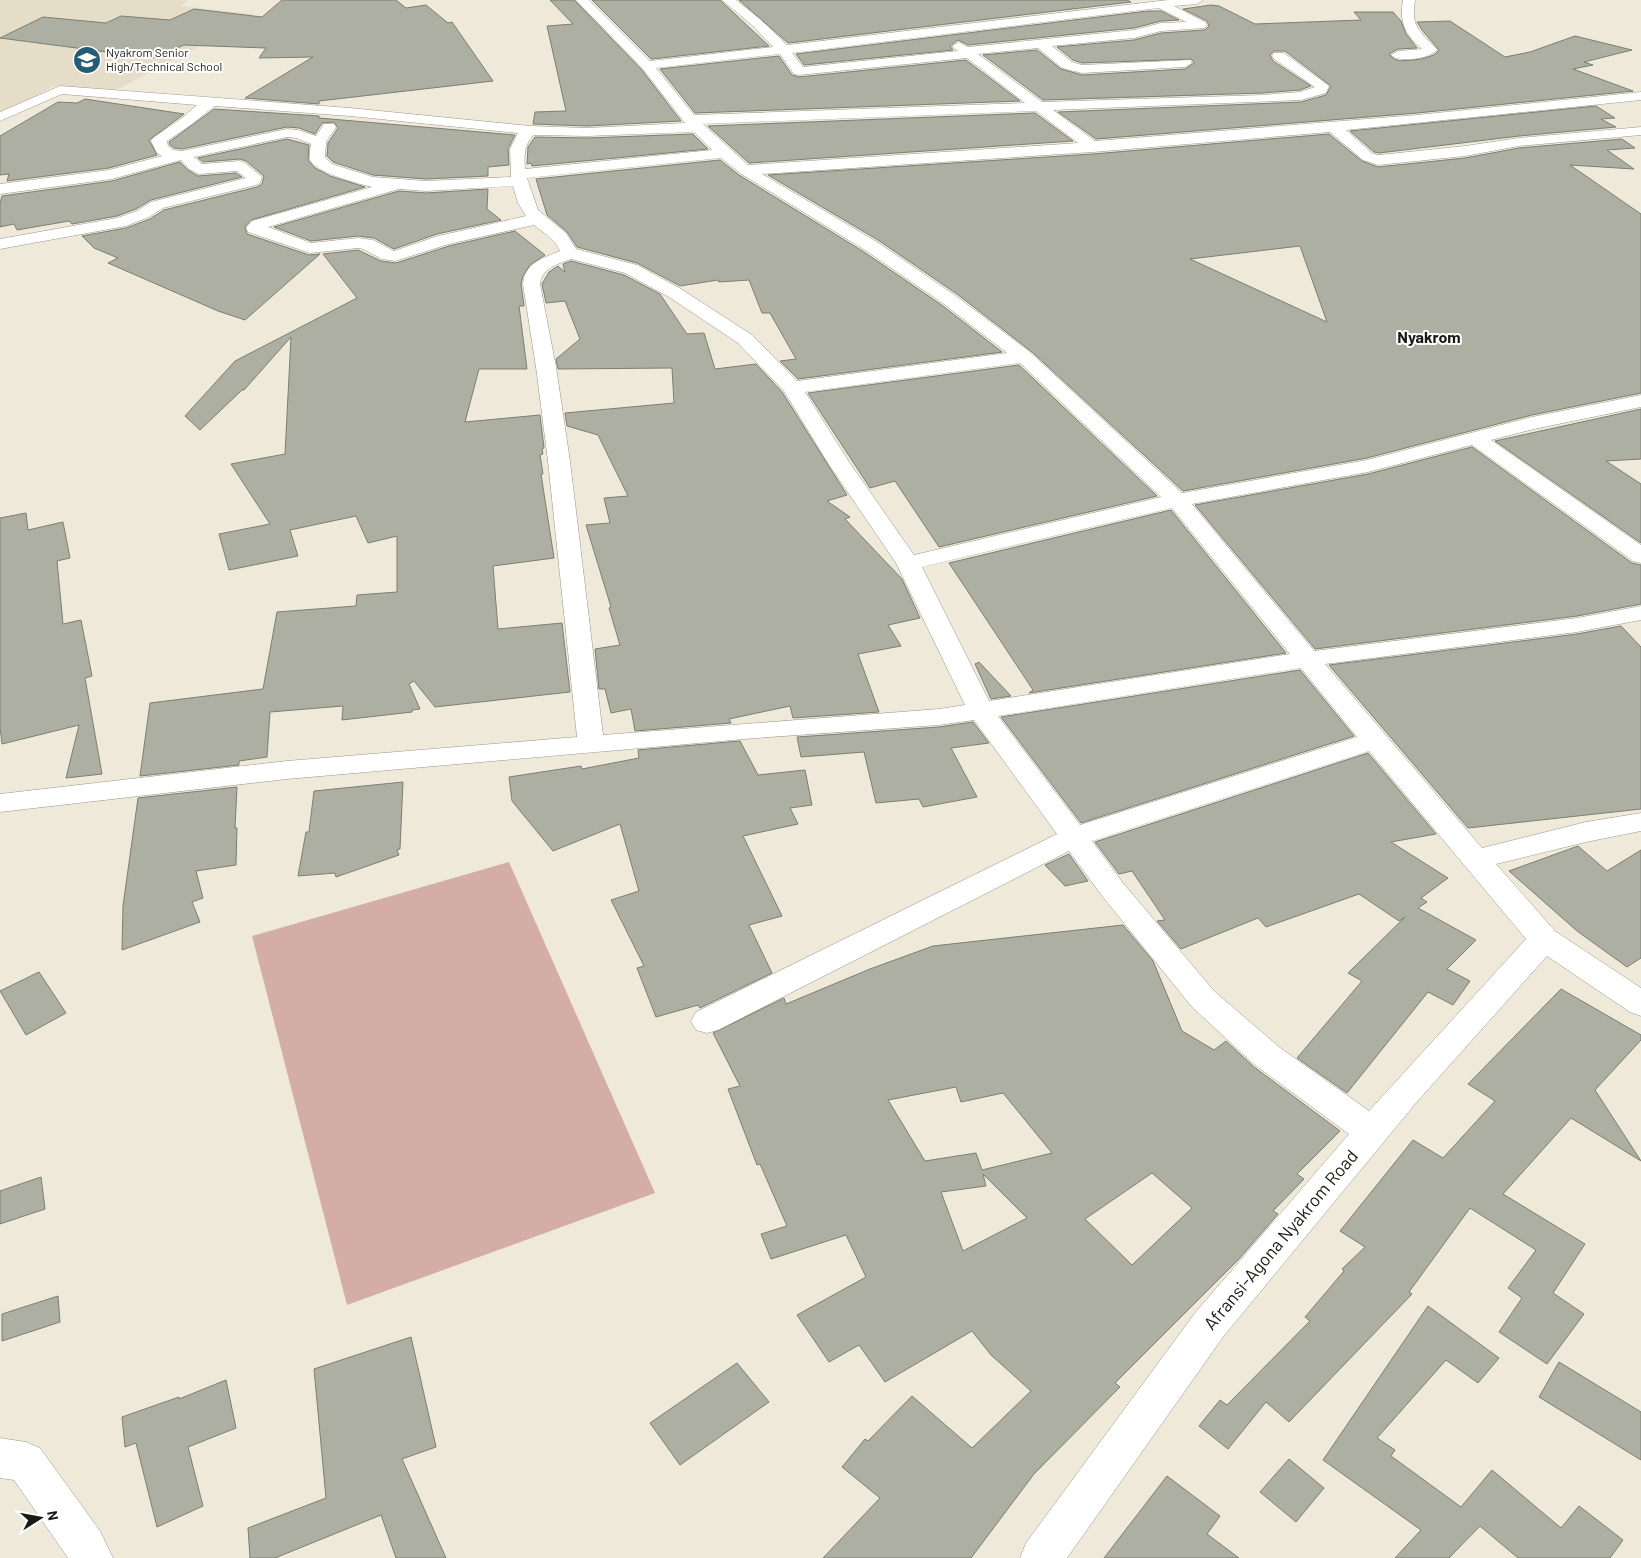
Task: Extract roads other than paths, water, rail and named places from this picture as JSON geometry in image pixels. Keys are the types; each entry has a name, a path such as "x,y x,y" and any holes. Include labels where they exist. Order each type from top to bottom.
{"street":[{"path":"582,0 647,65 694,123 724,153 745,170 871,246 950,300 1024,357 1177,500 1309,658 1374,740 1544,938 1641,1004"},
{"path":"728,0 784,50 797,70 802,72 1040,43 1134,34 1160,27 1201,25 1162,5"},
{"path":"647,65 940,32 1198,0"},
{"path":"1398,55 1422,54 1430,50 1414,36 1407,14 1409,0"},
{"path":"940,32 1093,147"},
{"path":"1040,43 1073,68 1185,63"},
{"path":"0,117 60,90 350,112 530,130 587,132 694,123 1038,106 1262,99 1301,96 1321,90 1322,86 1279,56"},
{"path":"745,170 1093,147 1473,114 1641,96"},
{"path":"0,244 120,222 143,214 157,205 254,180 254,177 240,166 199,169 186,156 169,154 162,151 158,141 190,118 198,109 213,101"},
{"path":"350,112 338,119 325,131 319,142 317,157 319,162 327,167 371,182 395,185 426,186 519,178 724,153"},
{"path":"1473,114 1519,142"},
{"path":"1333,127 1368,157 1378,160 1465,151 1519,142 1641,131"},
{"path":"530,130 520,141 516,156 519,178 528,209 566,243 569,254"},
{"path":"0,189 112,174 128,167 160,161 180,154 287,133 298,134 319,142"},
{"path":"395,185 258,225 254,228 310,248 358,242 367,244 388,255 395,256 444,240 536,218"},
{"path":"591,744 553,411 532,291 532,278 538,267 569,254 599,259 631,270 675,293 745,339 792,388 839,463 908,563 981,711 1113,890 1203,999 1267,1056 1372,1132"},
{"path":"792,388 1024,357"},
{"path":"908,563 1177,500 1368,466 1532,423 1641,401"},
{"path":"1475,438 1641,556"},
{"path":"0,802 287,770 591,744 939,718 1309,658 1577,625 1641,613"},
{"path":"707,1021 1074,837 1374,740"},
{"path":"1476,859 1586,832 1641,822"},
{"name":"Afransi-Agona Nyakrom Road","path":"1041,1558 1209,1325 1372,1132 1544,938"},
{"path":"0,1458 26,1462 92,1558"}],"place":[{"name":"Nyakrom Senior High/Technical School","path":"87,60"}],"district":[{"name":"Nyakrom","path":"1429,337"}]}
